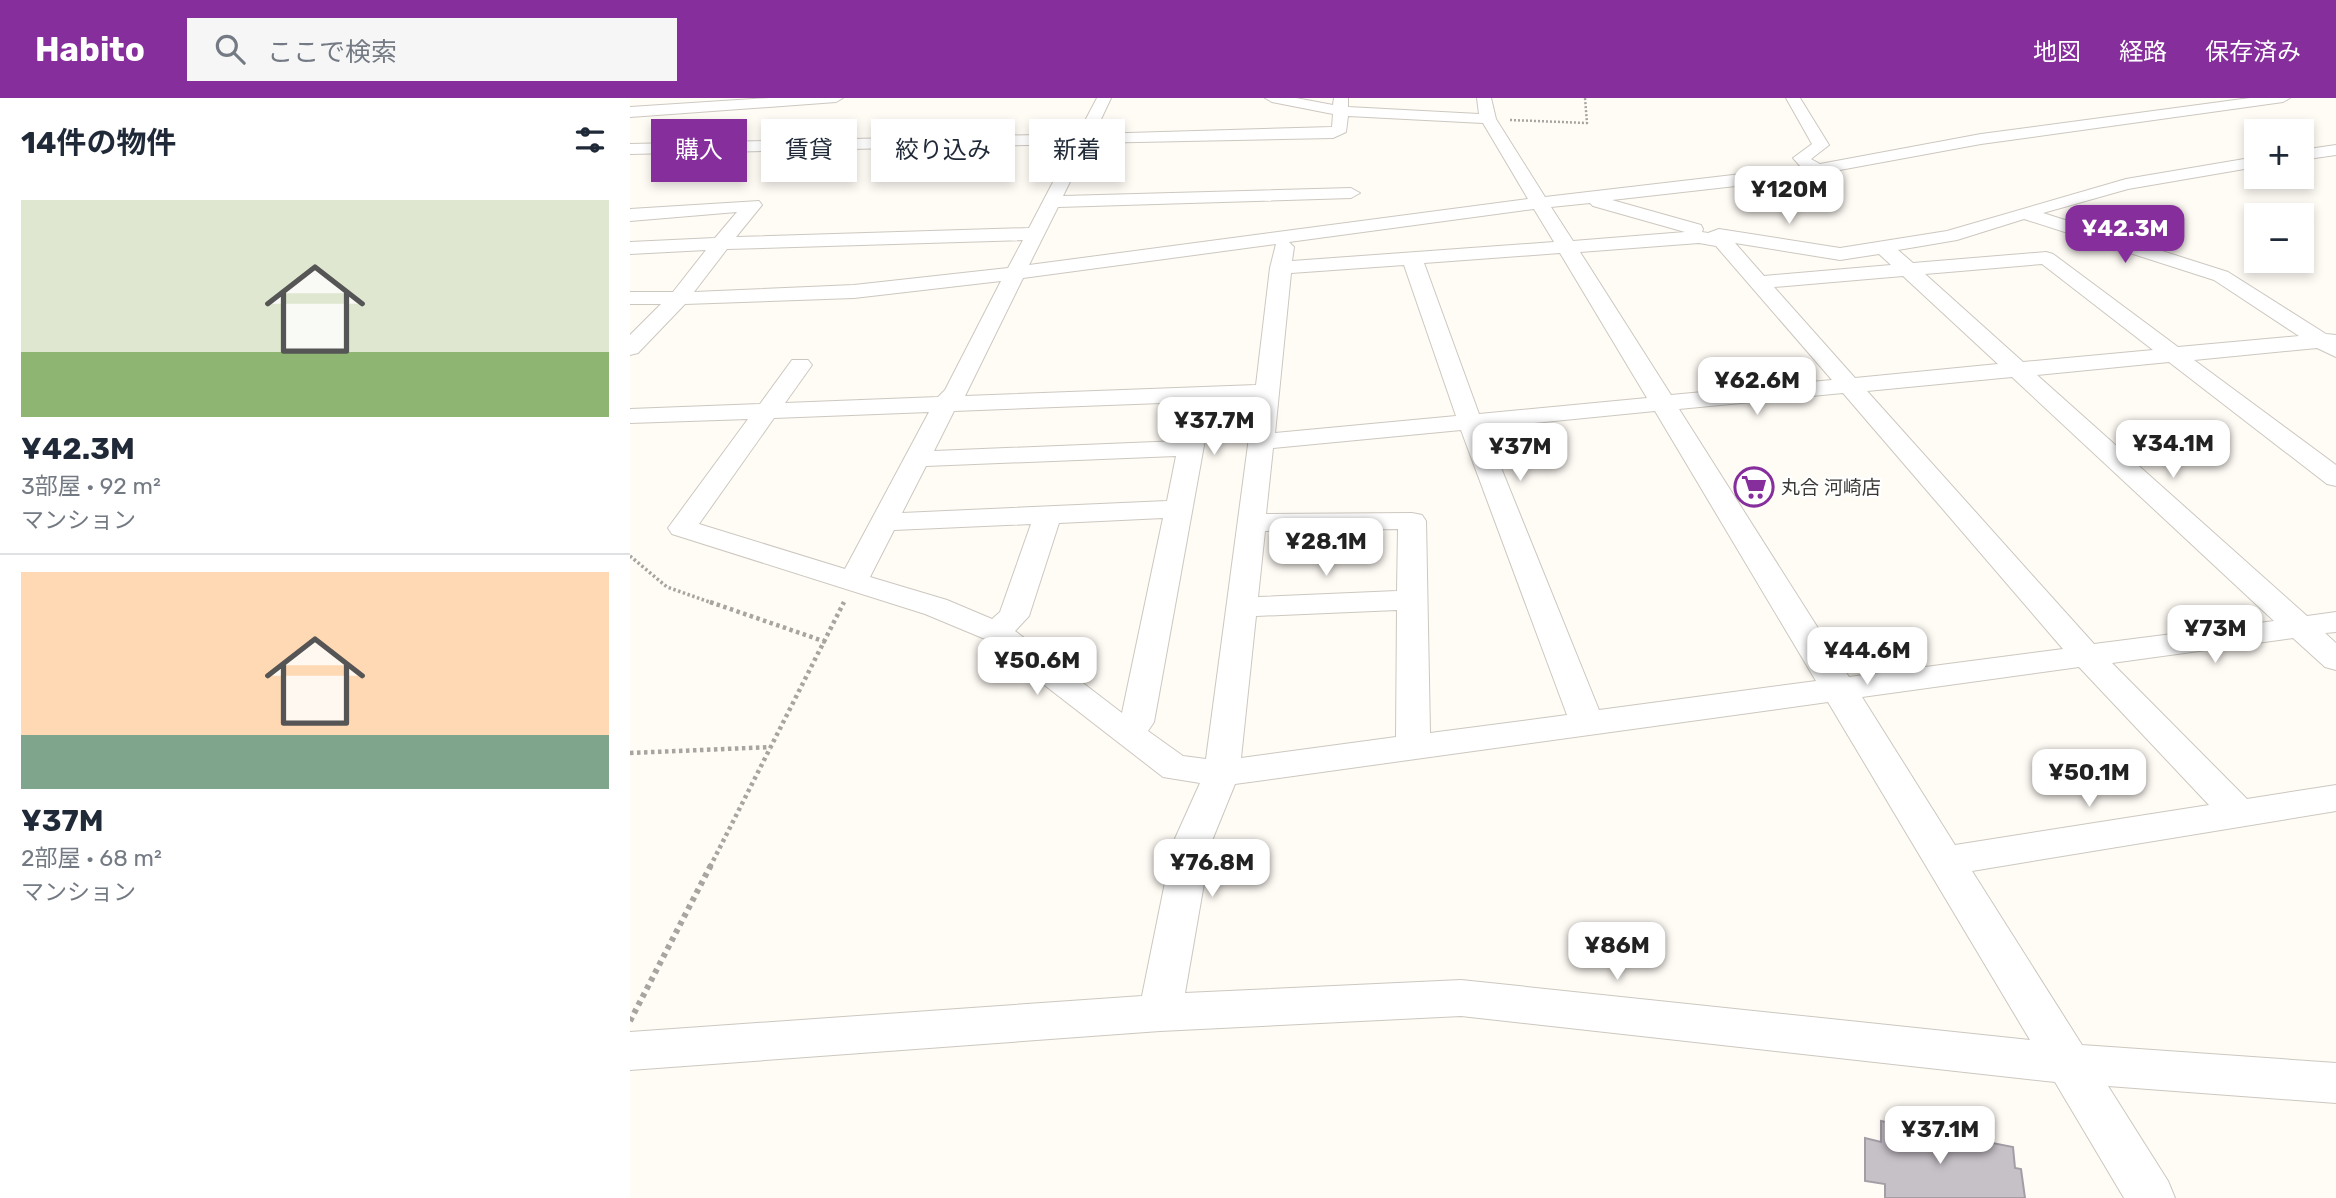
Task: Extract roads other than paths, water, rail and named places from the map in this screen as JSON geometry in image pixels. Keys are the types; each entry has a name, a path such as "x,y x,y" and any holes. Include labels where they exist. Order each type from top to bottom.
{"street":[{"path":"633,114 659,98"},
{"path":"633,114 836,98"},
{"path":"1093,119 1104,98"},
{"path":"1272,98 1488,119"},
{"path":"1484,98 1488,119 1538,202 1835,688 2071,1064 2151,1198"},
{"path":"1793,98 1821,145 1801,158 1818,170"},
{"path":"630,298 678,299 839,293 1015,273 1538,202 1818,170 1981,139 2283,98"},
{"path":"1125,139 1333,134 1340,129 1340,104"},
{"path":"630,149 1029,141"},
{"path":"2314,153 2336,149"},
{"path":"1280,268 1699,237 1840,254 1950,236 2126,184 2244,164"},
{"path":"852,581 945,404 955,393 1061,182"},
{"path":"1051,202 1351,193"},
{"path":"1579,198 1716,237 1723,242 2086,655 2240,815"},
{"path":"630,215 753,205 678,299 630,348"},
{"path":"2024,213 2213,272 2331,343"},
{"path":"630,248 1035,233"},
{"path":"1160,1013 1192,843 1222,773 1265,391 1286,236"},
{"path":"1883,247 2336,660"},
{"path":"1760,282 2046,258 2336,478"},
{"path":"1412,259 1470,422 1587,723"},
{"path":"1259,442 2015,368 2331,343"},
{"path":"800,365 682,528 936,607 996,632 1175,768 1222,773 2336,622"},
{"path":"630,416 1265,391"},
{"path":"1127,734 1137,722 1201,395"},
{"path":"916,459 1192,448"},
{"path":"884,522 1179,509"},
{"path":"996,632 1014,616 1048,515"},
{"path":"1250,523 1412,521 1413,746"},
{"path":"1241,607 1413,600"},
{"path":"1946,861 2336,798"},
{"path":"630,1051 1160,1013 1461,998 2071,1064 2336,1083"}],"place":[{"name":"丸合 河崎店","path":"1754,487"}]}
